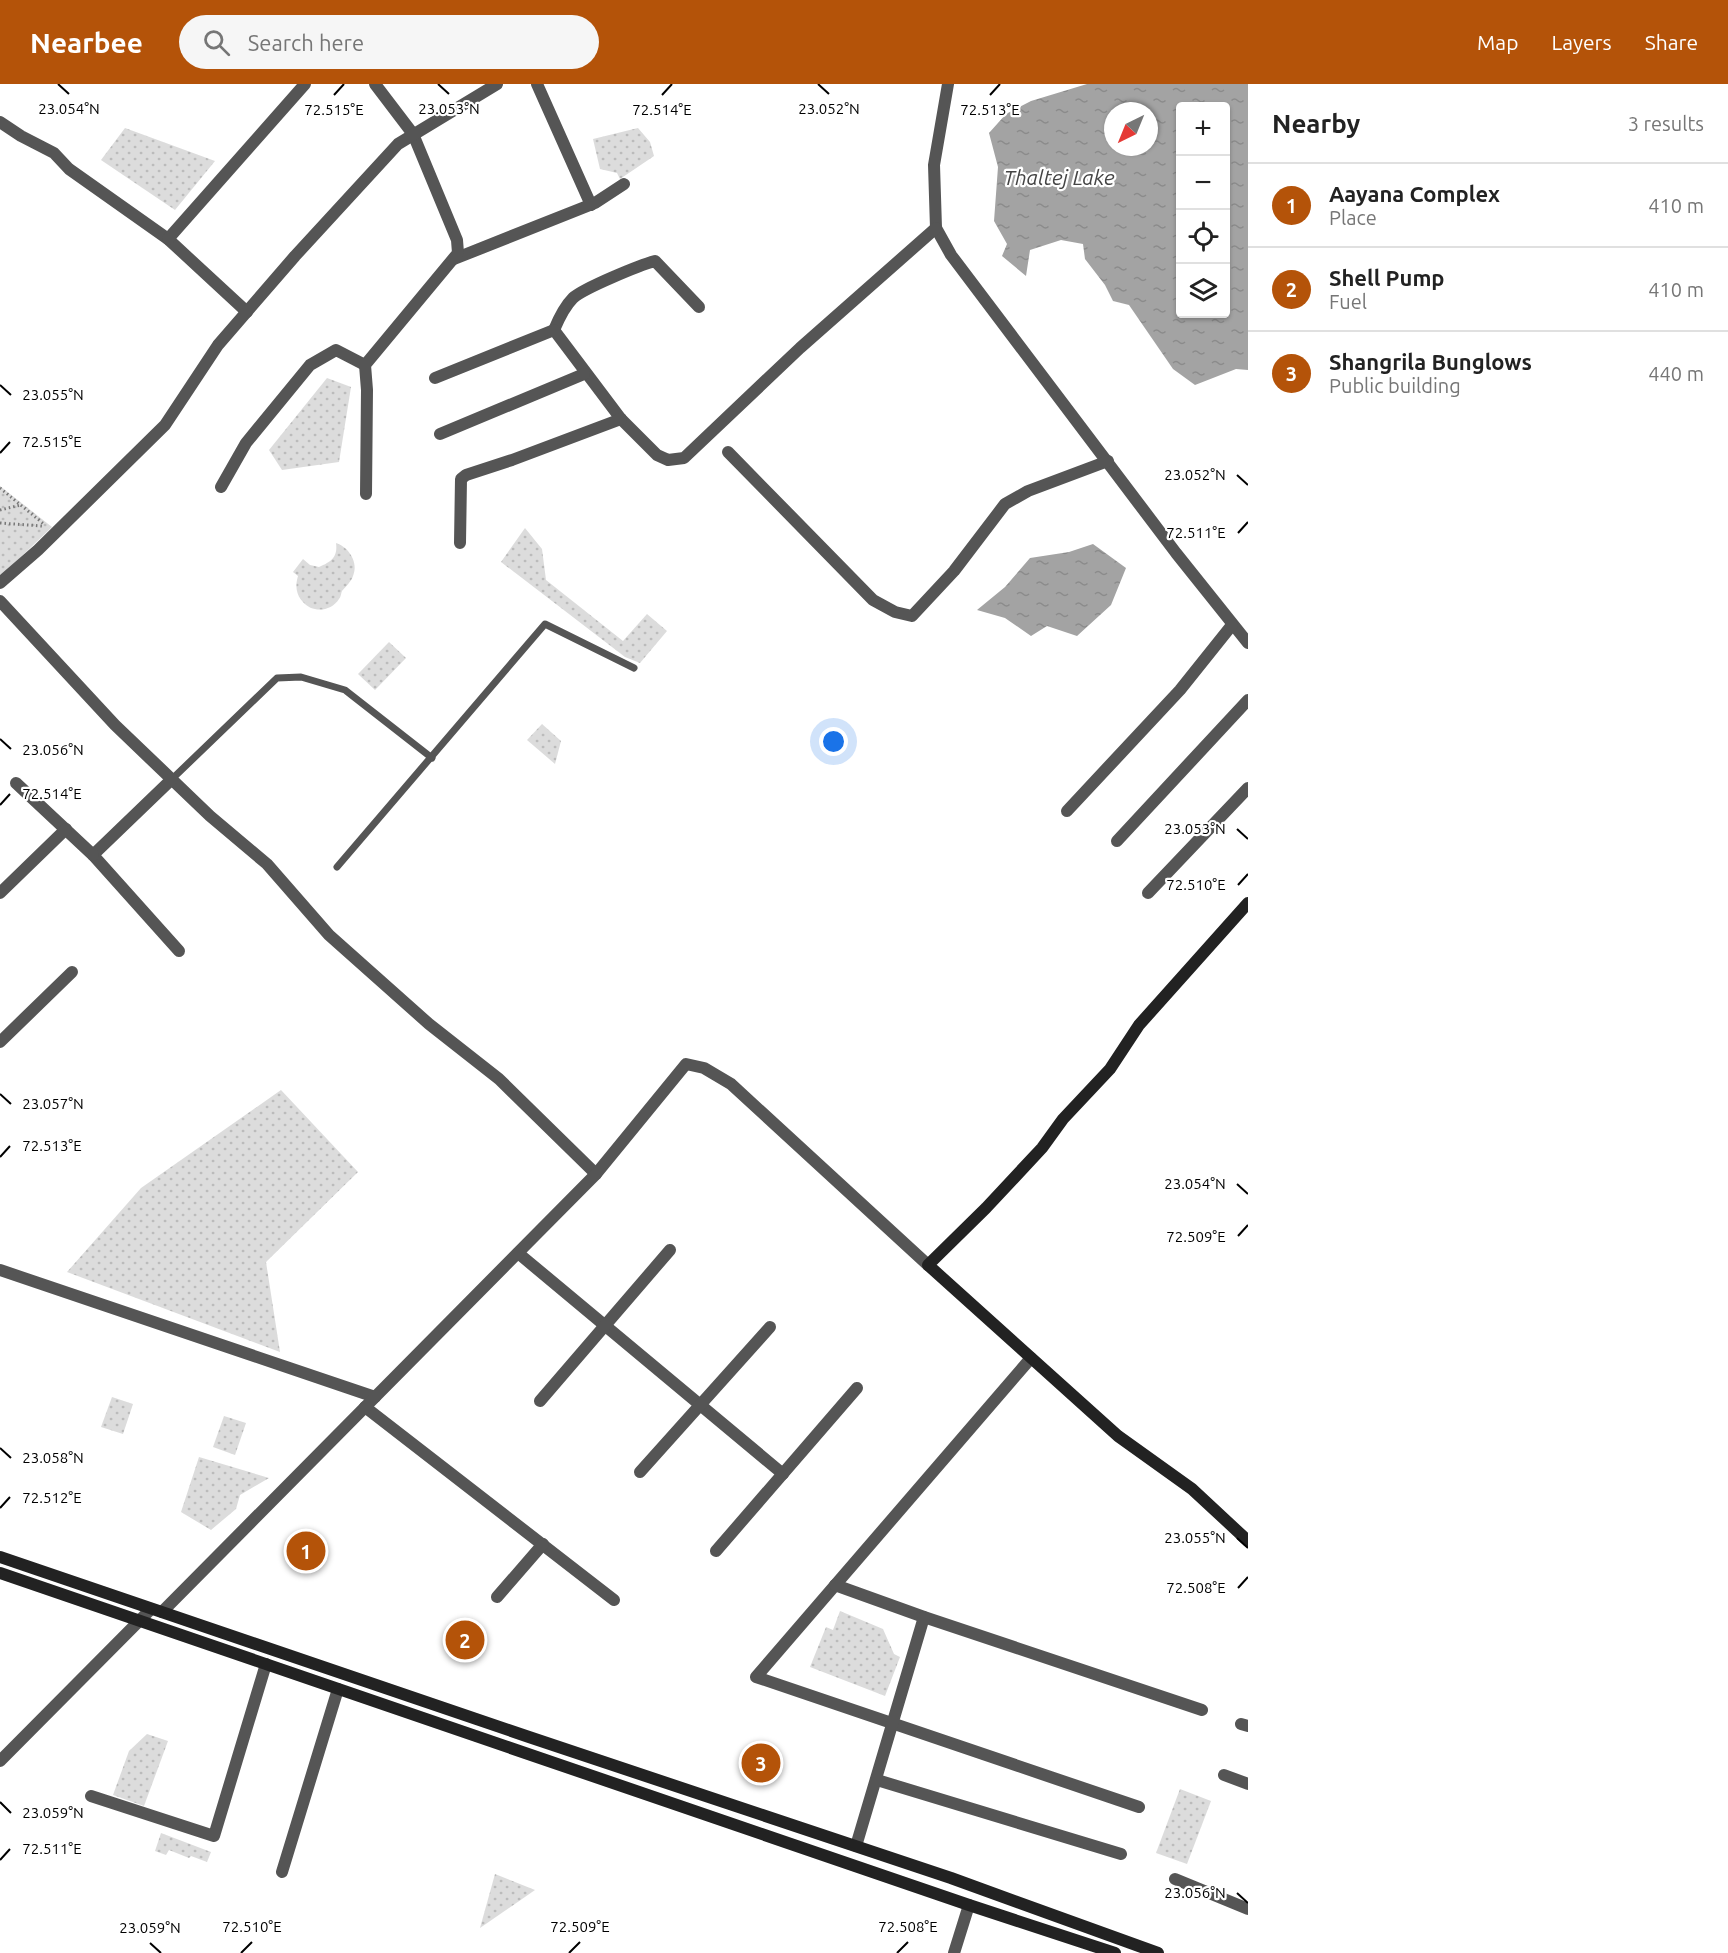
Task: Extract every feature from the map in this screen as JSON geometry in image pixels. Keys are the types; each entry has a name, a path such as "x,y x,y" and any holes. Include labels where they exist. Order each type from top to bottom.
{"main road":[{"path":"1248,903 1138,1025 1110,1069 1063,1119 1042,1148 928,1265 1118,1436 1192,1489 1248,1541"},
{"path":"0,1557 962,1882 1158,1953"},
{"path":"0,1573 1115,1953"}],"street":[{"path":"168,238 305,84"},
{"path":"366,494 367,390 365,365 458,253 457,240 413,134 375,84"},
{"path":"0,583 38,550 165,425 218,345 398,144 497,84"},
{"path":"537,84 591,205"},
{"path":"948,84 934,165 936,228 951,255 1176,553 1248,643"},
{"path":"0,123 54,153 69,169 168,238 247,312"},
{"path":"454,259 591,205 624,184"},
{"path":"554,330 584,374 621,420 657,455 668,460 684,458 800,348 936,228"},
{"path":"435,378 554,330 563,309 575,296 642,264 655,261 699,307"},
{"path":"221,487 246,443 310,365 336,350 365,365"},
{"path":"440,434 584,374"},
{"path":"460,543 461,479 466,475 621,420"},
{"path":"728,452 873,600 895,612 912,616 954,571 1005,504 1028,491 1108,461"},
{"path":"0,601 35,636 85,694 210,816 267,864 329,935 429,1024 499,1078 596,1174"},
{"path":"1068,811 1180,690 1232,625"},
{"path":"1117,841 1248,700"},
{"path":"93,855 172,778"},
{"path":"16,783 93,855 179,951"},
{"path":"1148,893 1248,788"},
{"path":"0,893 66,829"},
{"path":"0,1042 72,972"},
{"path":"0,1761 140,1620 156,1611 365,1407 596,1174 686,1064 704,1068 731,1084 928,1265"},
{"path":"540,1401 670,1250"},
{"path":"518,1253 783,1474"},
{"path":"0,1270 375,1397"},
{"path":"640,1472 770,1327"},
{"path":"1031,1358 756,1677 1139,1807"},
{"path":"716,1551 857,1388"},
{"path":"365,1407 614,1600"},
{"path":"497,1597 543,1544"},
{"path":"835,1585 1202,1710"},
{"path":"856,1846 924,1617"},
{"path":"91,1796 214,1836 266,1664"},
{"path":"282,1872 338,1689"},
{"path":"1224,1774 1248,1784"},
{"path":"877,1780 1121,1854"},
{"path":"1174,1879 1248,1909"},
{"path":"954,1953 969,1905"}],"lane":[{"path":"338,867 544,624 634,668"},
{"path":"172,778 277,678 301,677 345,690 432,758"}],"path":[{"path":"0,488 47,526 0,522"},
{"path":"0,510 21,505"}],"shaded area":[{"path":"125,128 215,161 175,210 101,160"},
{"path":"638,128 650,142 654,156 620,179 617,173 600,169 593,139"},
{"path":"327,378 351,387 339,462 282,470 269,450"},
{"path":"0,486 52,527 0,577"},
{"path":"525,528 542,549 546,580 623,641 647,614 667,631 640,663 625,657 501,562"},
{"path":"336,543 352,556 355,571 336,603 321,610 311,608 299,596 296,586 298,576 293,572 303,559 310,565 319,567 327,563 335,555"},
{"path":"389,642 406,658 375,690 358,674"},
{"path":"542,724 561,741 555,764 527,740"},
{"path":"281,1090 358,1172 266,1262 280,1352 67,1272 141,1188"},
{"path":"112,1397 133,1404 123,1434 101,1427"},
{"path":"224,1416 246,1423 235,1455 213,1447"},
{"path":"199,1457 269,1478 240,1495 236,1509 211,1530 181,1512"},
{"path":"840,1611 883,1629 894,1654 900,1657 885,1696 810,1667 826,1627 833,1630"},
{"path":"147,1734 168,1741 144,1806 113,1795 129,1751"},
{"path":"1180,1789 1211,1801 1187,1864 1156,1853"},
{"path":"161,1833 211,1852 207,1862 169,1850 166,1855 155,1851"},
{"path":"495,1874 535,1890 480,1928"}],"water":[{"name":"Thaltej Lake","path":"1087,84 1248,84 1248,370 1236,369 1195,385 1173,369 1129,305 1113,301 1105,285 1085,259 1083,244 1061,240 1030,250 1026,276 1002,256 1007,244 994,221 998,167 989,133 1006,114 1031,101"},
{"path":"1093,544 1126,568 1111,605 1077,636 1047,626 1031,636 1005,618 977,610 1005,587 1030,558 1069,552"}],"place":[{"name":"Aayana Complex","path":"306,1551"},
{"name":"Shell Pump","path":"465,1640"},
{"name":"Shangrila Bunglows","path":"761,1763"}]}
